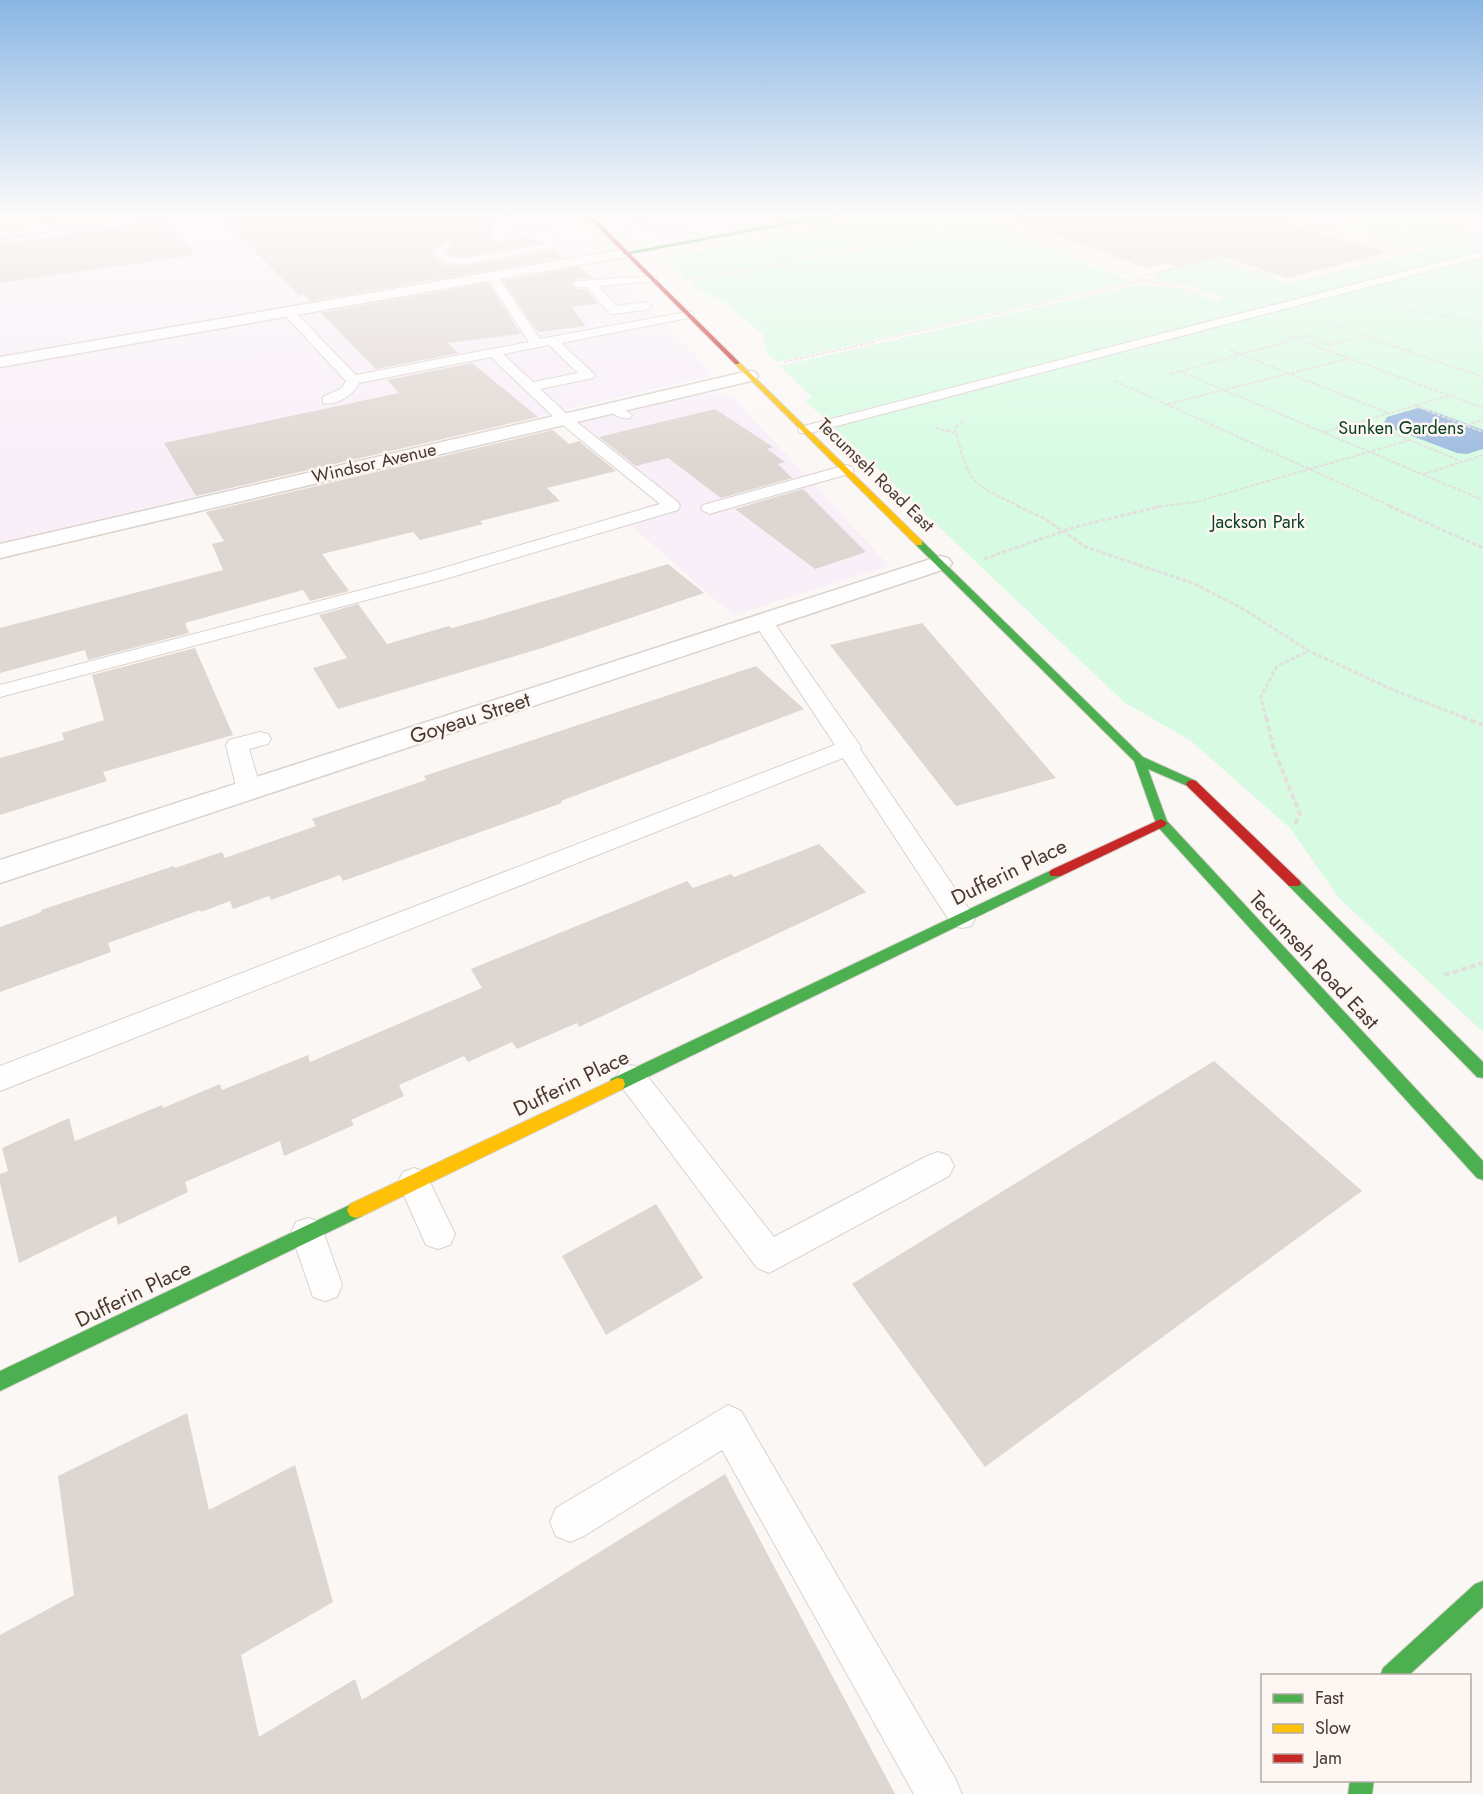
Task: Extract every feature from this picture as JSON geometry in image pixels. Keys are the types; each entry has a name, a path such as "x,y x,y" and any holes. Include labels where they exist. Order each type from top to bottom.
{"main road":[{"name":"Tecumseh Road East","path":"672,299 1138,760 1197,786 1483,1072"},
{"name":"Tecumseh Road East","path":"1138,760 1161,823 1483,1173"},
{"name":"Dufferin Place","path":"0,1381 1161,823"},
{"path":"1393,1674 1483,1592"}],"street":[{"path":"0,362 363,299"},
{"name":"Windsor Avenue","path":"0,551 564,419 620,411 749,376"},
{"name":"Goyeau Street","path":"0,872 940,563"}],"lane":[{"path":"507,299 536,343"},
{"path":"603,299 613,310"},
{"path":"613,310 620,299"},
{"path":"647,299 676,303"},
{"path":"805,430 1311,299"},
{"path":"597,312 613,310"},
{"path":"288,312 353,380"},
{"path":"353,380 688,314"},
{"path":"530,387 588,375 551,340"},
{"path":"0,691 432,577 672,506 564,419 492,351"},
{"path":"328,400 348,391 353,380"},
{"path":"784,478 841,466"},
{"path":"709,509 841,466"},
{"path":"764,621 850,747 962,919"},
{"path":"249,790 237,745 260,739"},
{"path":"0,1079 850,747"},
{"path":"631,1077 769,1257 938,1166"},
{"path":"414,1182 438,1234"},
{"path":"308,1233 325,1285"},
{"path":"570,1522 728,1424 939,1794"}],"path":[{"path":"775,364 1063,299"},
{"path":"1392,308 1483,321"},
{"path":"1332,324 1483,377"},
{"path":"1279,332 1483,408"},
{"path":"1170,374 1308,336 1330,345 1365,336"},
{"path":"1230,350 1388,413"},
{"path":"1167,404 1348,358"},
{"path":"1179,371 1483,500"},
{"path":"1114,381 1483,548"},
{"path":"1323,432 1450,396"},
{"path":"1416,405 1483,432"},
{"path":"968,415 955,428 966,471 984,490 1044,518 1096,550 1195,584 1245,610 1309,651 1398,692 1483,725"},
{"path":"1363,420 1463,462"},
{"path":"1466,425 1483,420"},
{"path":"981,560 1063,531 1158,506 1196,502 1410,440"},
{"path":"1423,475 1483,455"},
{"path":"1295,824 1300,814 1274,750 1261,697 1277,666 1309,651"},
{"path":"1434,979 1483,963"}],"shaded area":[{"path":"0,299 330,299 0,356"},
{"path":"397,299 641,299 707,368 710,376 0,542 0,366"},
{"path":"721,393 736,400 889,566 733,615 620,516 658,502 565,427 699,394"}],"green space":[{"path":"718,299 1054,299 777,362 768,354 762,334 727,303"},
{"name":"Jackson Park","path":"1075,299 1210,299 1217,301 1222,299 1483,299 1483,1032 1339,898 1290,828 1191,741 1124,702 805,400 813,398 780,366"}],"water":[{"path":"1418,408 1430,410 1483,430 1483,449 1467,454 1457,453 1383,425 1387,417"}],"building":[{"path":"400,299 498,299 521,334 447,343 459,353 376,369 321,313"},
{"path":"515,299 594,299 598,304 571,307 586,326 538,332"},
{"path":"472,363 538,417 196,496 164,443 399,393 387,380"},
{"path":"715,409 773,447 767,449 785,462 778,464 792,478 721,498 668,458 636,466 599,437"},
{"path":"553,430 569,444 579,441 616,471 547,488 560,501 480,521 483,524 420,540 413,532 322,554 349,591 310,601 303,590 185,623 189,633 88,660 85,650 0,673 0,628 223,570 212,544 224,541 206,512"},
{"path":"803,489 866,552 815,569 735,509"},
{"path":"668,564 704,593 542,648 338,709 313,668 347,658 319,615 358,604 387,644 449,626 452,628 481,620"},
{"path":"922,623 1056,778 956,806 830,645"},
{"path":"195,648 233,735 103,772 107,781 0,815 0,758 64,740 62,733 104,720 92,675"},
{"path":"756,666 804,709 561,801 562,803 343,881 340,875 271,900 269,896 233,909 230,901 201,912 200,910 108,943 111,952 0,992 0,927 42,912 41,910 174,866 175,868 222,852 225,858 316,826 312,819 426,780 424,776"},
{"path":"819,844 866,892 579,1027 577,1023 517,1049 512,1042 468,1062 464,1056 399,1085 404,1096 351,1120 354,1125 284,1156 280,1141 185,1182 188,1192 118,1225 116,1216 19,1263 0,1183 0,1174 8,1171 2,1148 69,1118 75,1141 220,1084 222,1090 308,1055 310,1062 482,988 471,969 687,881 693,888 731,874 734,877"},
{"path":"1214,1061 1362,1191 985,1467 852,1284"},
{"path":"656,1204 703,1278 606,1335 562,1256"},
{"path":"187,1413 209,1510 295,1465 333,1602 241,1655 259,1737 355,1679 362,1700 725,1474 895,1794 0,1794 0,1635 74,1595 58,1476"}],"traffic: fast":[{"path":"919,543 1139,760 1192,784"},
{"path":"1139,760 1161,823 1483,1173"},
{"path":"617,1084 1056,873"},
{"path":"1294,883 1483,1072"},
{"path":"0,1381 356,1210"},
{"path":"1393,1674 1483,1592"},
{"path":"1360,1794 1362,1782"}],"traffic: slow":[{"path":"737,363 919,543"},
{"path":"356,1210 617,1084"}],"traffic: jam":[{"path":"672,299 737,363"},
{"path":"1192,784 1294,883"},
{"path":"1056,873 1161,823"}],"park label":[{"name":"Sunken Gardens","path":"1401,428"}]}
